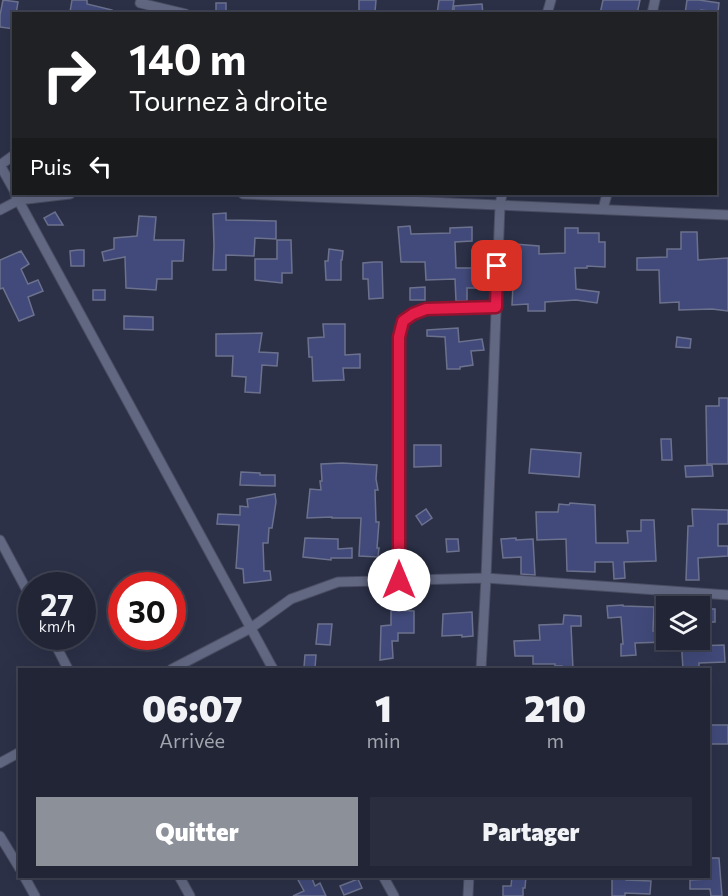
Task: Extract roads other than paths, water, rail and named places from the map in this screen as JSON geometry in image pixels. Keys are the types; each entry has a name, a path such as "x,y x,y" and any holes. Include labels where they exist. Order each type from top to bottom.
{"street":[{"path":"140,1 179,12"},
{"path":"0,165 12,187"},
{"path":"0,210 15,195"},
{"path":"17,195 272,668"},
{"path":"266,195 728,215"},
{"path":"481,668 502,195"},
{"path":"603,209 607,195"},
{"path":"399,580 399,337 403,321 426,309 496,307"},
{"path":"0,540 18,574"},
{"path":"174,668 251,628 291,598 338,582 486,578 728,595"},
{"path":"59,650 68,668"},
{"path":"0,763 18,753"},
{"path":"0,836 18,866"},
{"path":"25,878 35,896"},
{"path":"180,878 190,896"},
{"path":"384,878 394,896"},
{"path":"468,896 469,878"}]}
